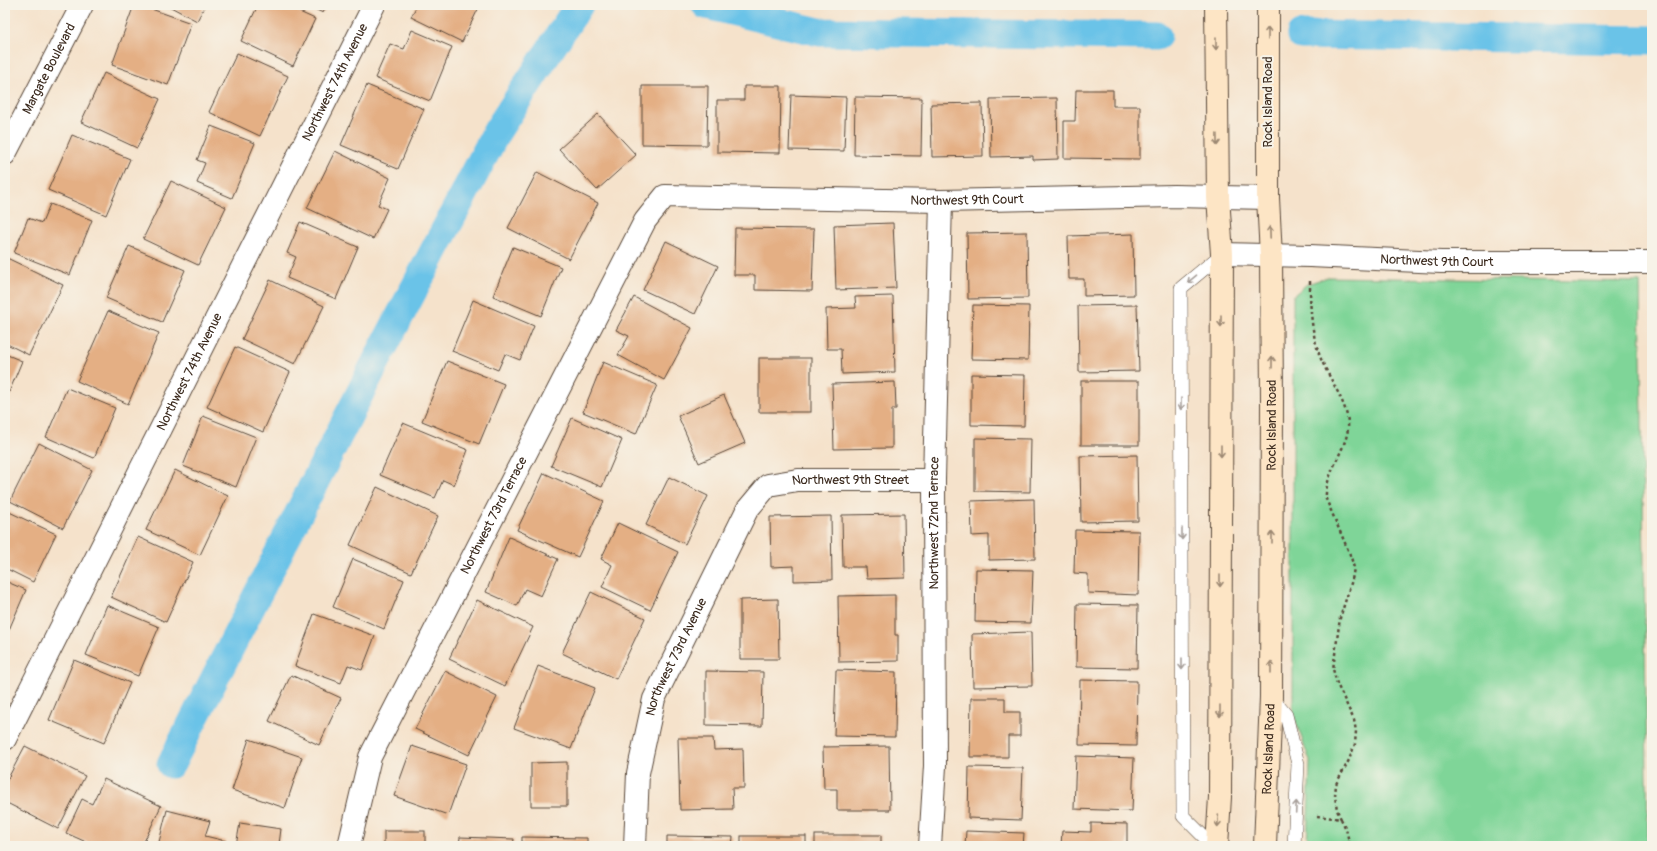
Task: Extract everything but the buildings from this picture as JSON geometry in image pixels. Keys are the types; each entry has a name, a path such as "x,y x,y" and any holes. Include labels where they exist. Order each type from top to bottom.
{"main road":[{"path":"1216,5 1218,197 1222,254 1220,797 1217,846"},
{"name":"Rock Island Road","path":"1265,846 1271,697 1271,256 1268,198 1268,5"}],"street":[{"name":"Margate Boulevard","path":"5,154 82,5"},
{"name":"Northwest 74th Avenue","path":"5,739 374,5"},
{"name":"Northwest 9th Court","path":"665,196 941,201 1174,196 1268,198"},
{"name":"Northwest 73rd Terrace","path":"349,846 370,757 645,221 665,196"},
{"name":"Northwest 72nd Terrace","path":"930,846 935,766 934,480 941,201"},
{"name":"Northwest 9th Court","path":"1222,254 1310,256 1441,262 1652,262"},
{"name":"Northwest 9th Street","path":"768,485 798,480 934,480"},
{"name":"Northwest 73rd Avenue","path":"634,846 638,773 654,699 747,510 768,485"}],"lane":[{"path":"1213,846 1182,816 1181,288 1222,254"},
{"path":"1271,697 1286,715 1298,764 1294,846"}],"path":[{"path":"1310,256 1310,308 1314,333 1321,358 1347,415 1348,426 1346,436 1329,479 1326,490 1326,499 1354,568 1352,580 1340,618 1332,669 1337,684 1354,720 1356,731 1355,744 1351,755 1336,784 1337,810 1346,829 1350,846"},
{"path":"1310,816 1341,818"}],"green space":[{"path":"1328,277 1640,282 1648,846 1307,846 1310,761 1293,714 1293,296 1307,284"}],"waterway":[{"path":"171,764 383,348 497,131 579,5"},
{"path":"706,5 819,32 1157,36"},
{"path":"1301,35 1652,40"}]}
